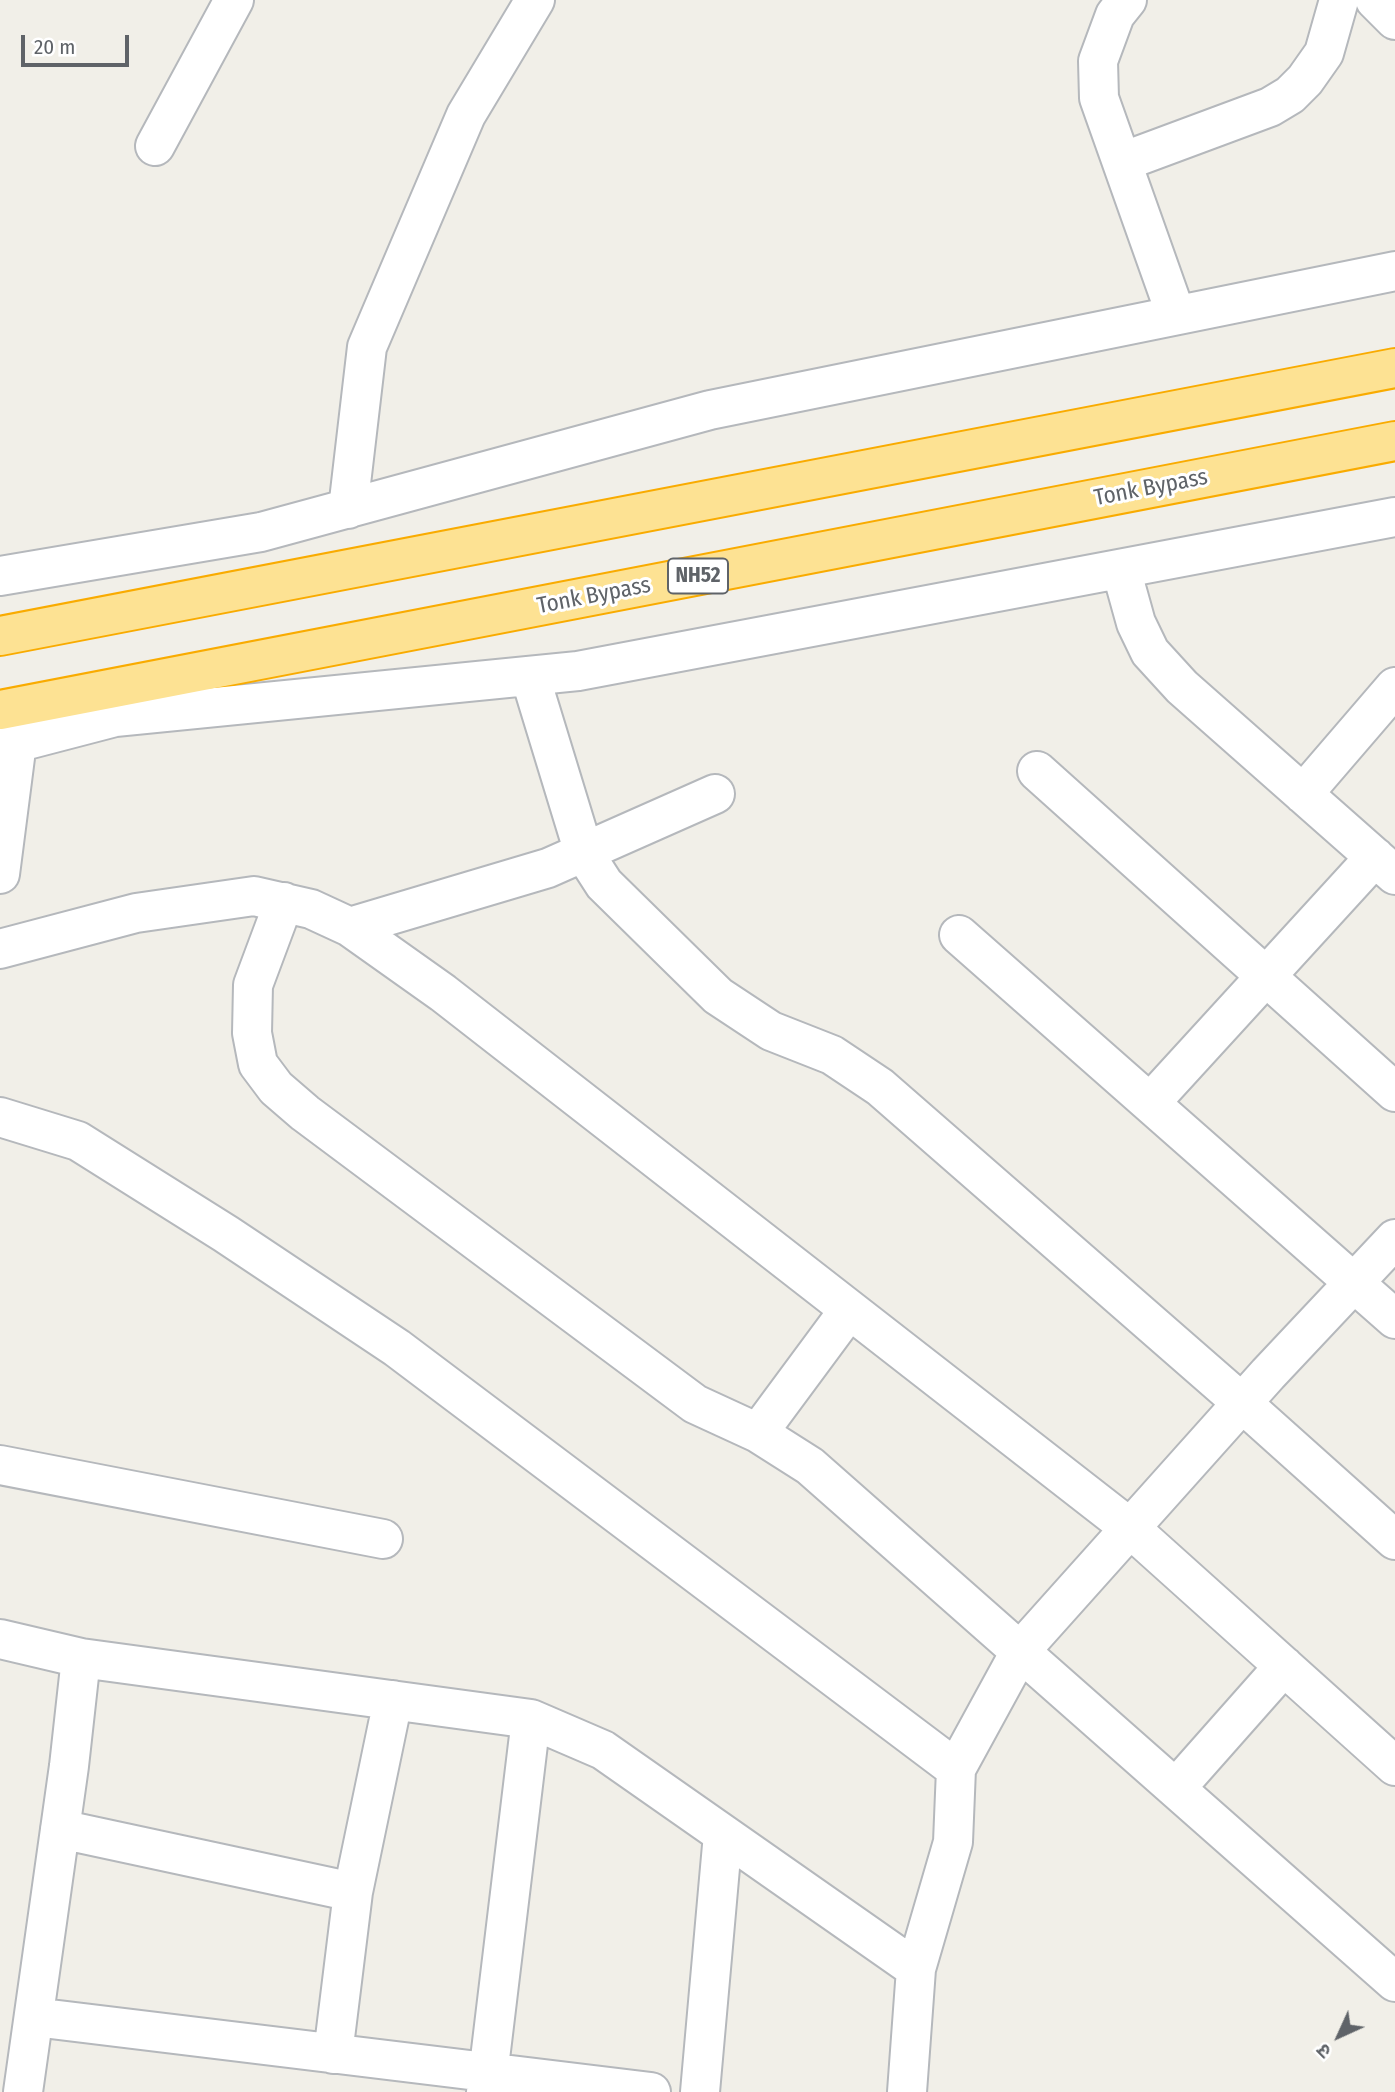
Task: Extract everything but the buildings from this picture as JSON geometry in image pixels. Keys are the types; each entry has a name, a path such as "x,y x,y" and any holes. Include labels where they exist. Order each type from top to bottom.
{"highway":[{"path":"0,636 1395,368"},
{"name":"Tonk Bypass","path":"6,733 1395,442"}],"street":[{"path":"155,146 234,0"},
{"path":"348,509 368,347 466,115 535,0"},
{"path":"1127,0 1115,15 1098,61 1099,99 1176,315"},
{"path":"1122,162 1270,107 1290,95 1305,80 1324,53 1339,0"},
{"path":"1375,0 1395,20"},
{"path":"0,576 261,532 710,410 1395,271"},
{"path":"0,874 6,733 115,717 578,671 1395,517"},
{"path":"1121,569 1136,623 1150,652 1182,687 1385,866 1266,976 1150,1103"},
{"path":"530,676 584,853 604,884 718,996 771,1031 832,1055 880,1087 1395,1540"},
{"path":"1303,794 1395,687"},
{"path":"1037,771 1395,1092"},
{"path":"350,927 548,868 715,794"},
{"path":"0,949 136,913 254,896 311,909 350,927 443,993 1130,1528 1395,1766"},
{"path":"284,902 253,985 251,1033 258,1065 276,1088 326,1129 695,1404 758,1433 810,1466 1395,1982"},
{"path":"960,935 1395,1319"},
{"path":"0,1116 78,1141 226,1234 397,1348 956,1769"},
{"path":"907,2092 916,1969 953,1842 956,1769 1021,1650 1242,1403 1395,1239"},
{"path":"758,1433 849,1310"},
{"path":"0,1465 383,1539"},
{"path":"0,1639 81,1658 531,1719 603,1750 916,1969"},
{"path":"23,2092 81,1658"},
{"path":"1176,1788 1284,1667"},
{"path":"333,2054 354,1892 393,1700"},
{"path":"487,2082 531,1719"},
{"path":"60,1829 354,1892"},
{"path":"700,2092 723,1834"},
{"path":"34,2017 333,2054 487,2082 651,2092"}]}
